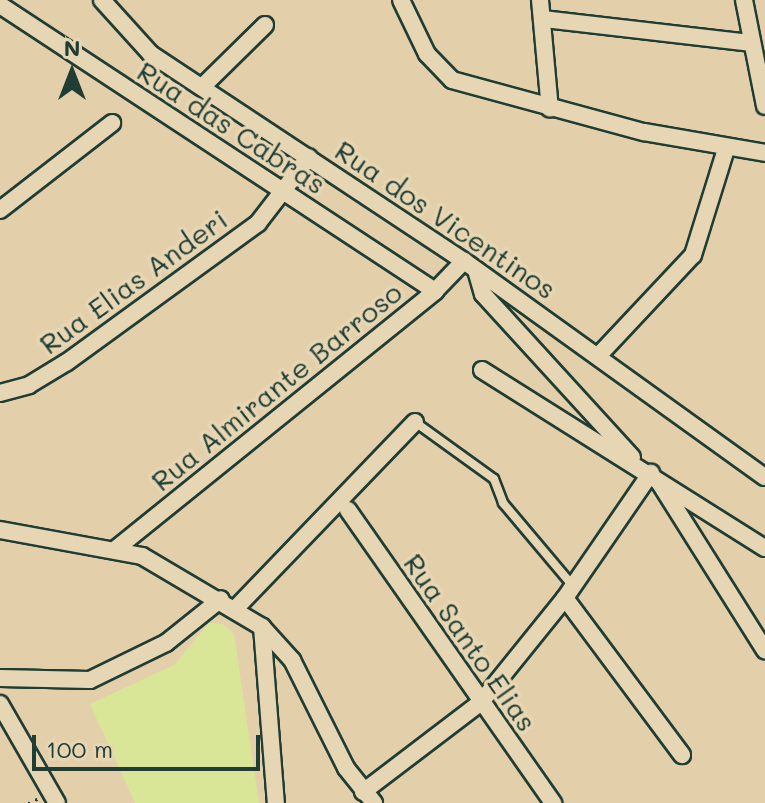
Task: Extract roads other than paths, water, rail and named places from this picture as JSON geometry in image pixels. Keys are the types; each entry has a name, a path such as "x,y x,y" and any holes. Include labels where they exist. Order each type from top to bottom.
{"street":[{"path":"401,0 427,54 452,80 550,109 726,149 765,153"},
{"path":"540,0 550,109"},
{"path":"744,0 765,106"},
{"name":"Rua dos Vicentinos","path":"110,2 151,54 470,265 765,477"},
{"name":"Rua das Cabras","path":"0,5 435,291"},
{"path":"544,19 751,43"},
{"path":"203,86 265,25"},
{"path":"0,210 112,123"},
{"path":"599,355 693,255 726,149"},
{"name":"Rua Elias Anderi","path":"0,393 29,385 67,362 258,223 309,157"},
{"path":"470,265 483,294 649,472 765,650"},
{"name":"Rua Almirante Barroso","path":"117,548 470,265"},
{"path":"482,370 649,472 765,548"},
{"path":"236,608 415,422"},
{"path":"0,530 117,548 166,567 236,608 262,627 305,681 346,768 369,798 481,702 569,592 649,472"},
{"name":"Rua Santo Elias","path":"348,510 553,803"},
{"path":"569,592 682,755"},
{"path":"0,678 90,680 166,643 221,599"},
{"path":"262,627 276,803"},
{"path":"0,704 57,803"}],"lane":[{"path":"415,422 494,479 503,503 569,592"}]}
